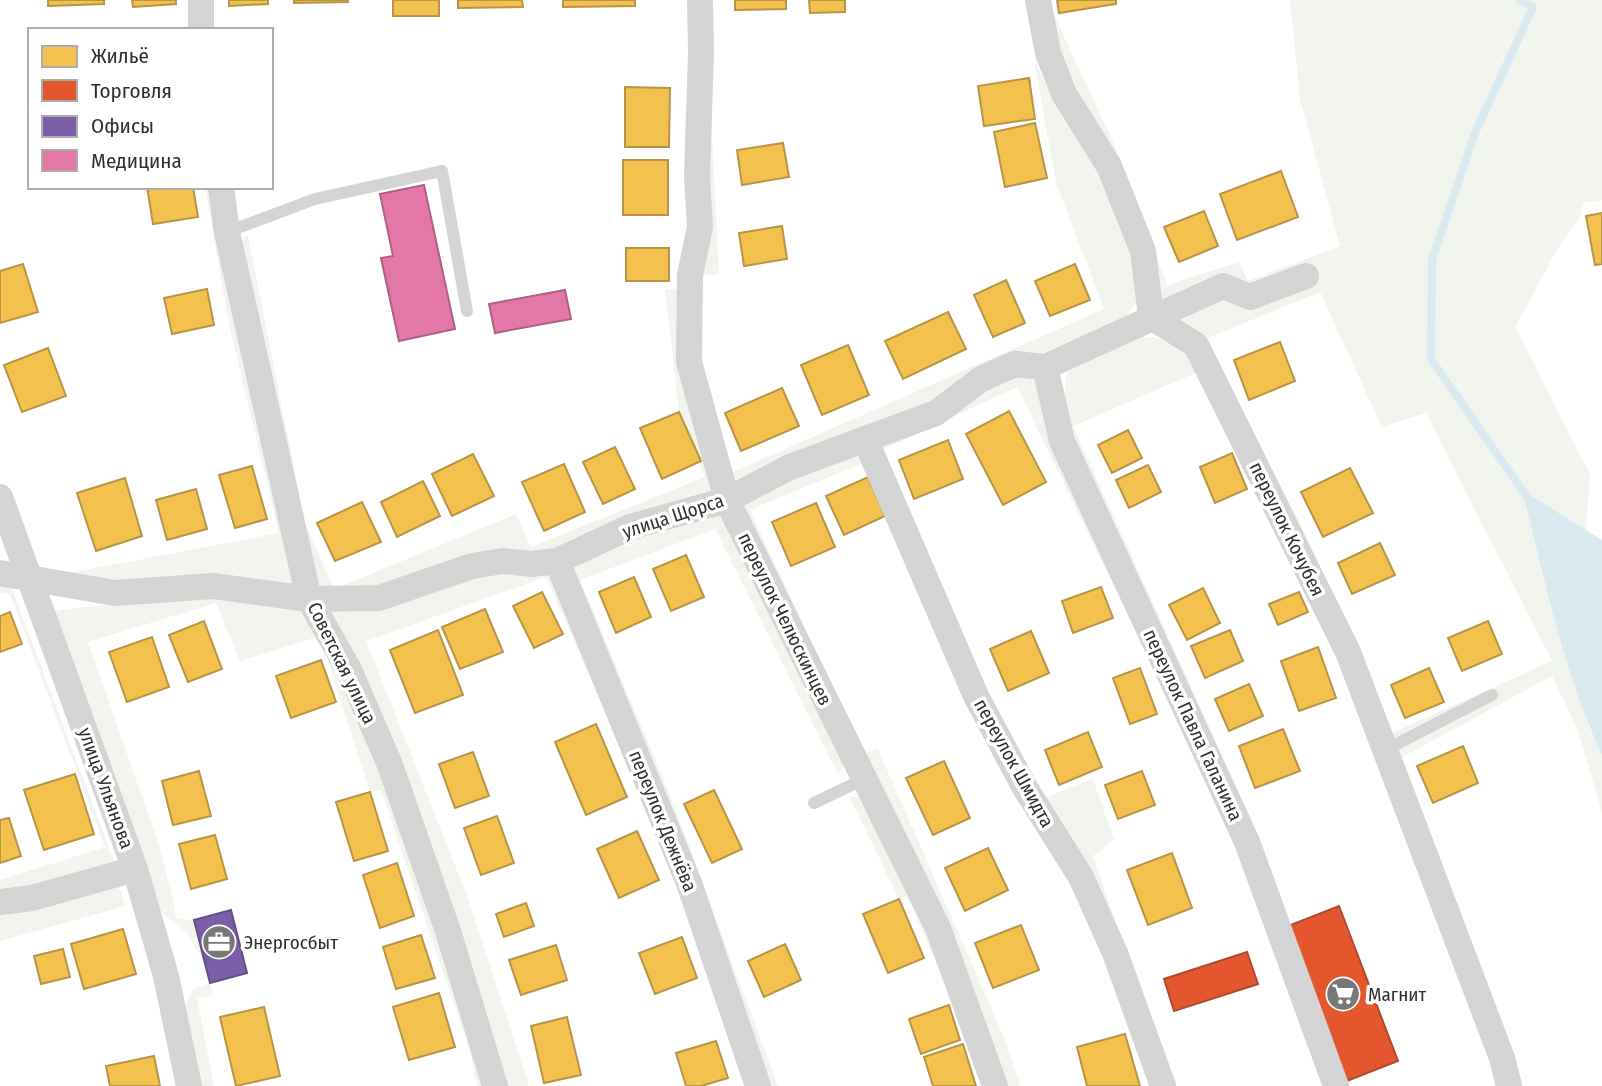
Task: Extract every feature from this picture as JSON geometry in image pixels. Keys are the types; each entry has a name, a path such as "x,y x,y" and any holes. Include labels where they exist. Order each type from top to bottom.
{"street":[{"path":"201,0 201,28"},
{"name":"переулок Челюскинцев","path":"699,0 701,51 697,177 700,228 690,275 689,362 727,500 938,928 995,1086"},
{"path":"1038,0 1048,53 1064,94 1109,166 1143,251 1150,317"},
{"name":"Советская улица","path":"221,189 227,232 309,599 349,670 390,765 448,931 495,1086"},
{"name":"улица Щорса","path":"0,573 115,593 213,586 309,599 379,598 472,566 503,561 532,564 557,561 630,527 727,500 790,467 936,413 981,379 1015,364 1045,367 1223,286 1250,297 1306,276"},
{"name":"переулок Кочубея","path":"1150,317 1196,345 1348,652 1502,1058 1509,1086"},
{"name":"переулок Павла Галанина","path":"1045,367 1062,441 1247,842 1336,1086"},
{"name":"переулок Шмидта","path":"865,439 976,696 1025,788 1081,877 1115,953 1163,1086"},
{"name":"улица Ульянова","path":"0,497 135,869 166,976 189,1086"},
{"name":"переулок Дежнёва","path":"557,561 689,883 758,1086"},
{"path":"0,902 32,898 135,869"}],"lane":[{"path":"227,232 315,199 442,171 467,311"},
{"path":"1385,750 1492,695"},
{"path":"814,803 864,779"}],"shaded area":[{"path":"1047,0 1113,142 1121,163 1072,91"},
{"path":"1290,0 1602,0 1602,200 1584,202 1580,218 1558,248 1515,327 1590,474 1586,530 1523,491 1586,720 1602,755 1602,813 1577,728 1552,676 1401,758 1392,733 1552,661 1426,413 1382,427 1320,292 1203,340 1167,319 1249,288 1156,303 1155,254 1167,285 1239,262 1248,281 1340,246 1300,99"},
{"path":"1034,60 1058,110 1099,171 1130,254 1137,302 1126,317 1042,353 1011,354 932,407 868,427 733,482 733,472 1104,309 1056,182"},
{"path":"712,133 719,274 700,276 704,179"},
{"path":"205,189 216,189 298,589 113,587 69,573 279,533 230,329"},
{"path":"248,235 305,524 334,589 516,514 531,547 705,477 679,412 665,289 678,289 718,496 567,549 376,590 312,589 240,243"},
{"path":"1133,336 1163,340 1179,348 1200,371 1073,426 1244,804 1266,862 1070,438 1065,393 1070,368 1092,353"},
{"path":"1017,371 1040,375 1211,786 1017,387 882,450 873,442"},
{"path":"861,449 867,461 750,510 863,754 878,749 1005,1040 1020,1086 1005,1086 737,502"},
{"path":"1522,490 1602,540 1602,755 1576,691 1566,658"},
{"path":"722,510 845,764 838,774 715,529 580,580 667,787 778,1086 764,1086 564,568 592,553"},
{"path":"551,568 677,875 546,577 366,641 468,898 529,1086 506,1086 327,612 473,574"},
{"path":"0,579 9,581 117,869 0,897 0,880 105,847 10,594 0,593"},
{"path":"212,592 302,605 342,671 382,765 489,1086 477,1086 470,1051 381,790 370,792 320,636 240,661 216,603 88,642 160,848 177,919 194,920 205,964 187,933 160,911 53,611"},
{"path":"1093,779 1114,840 1093,856 1132,970 1039,800"},
{"path":"861,795 930,932 953,1001 907,896 899,899 850,798"},
{"path":"118,881 125,906 0,941 0,907"},
{"path":"210,983 213,995 197,999 214,1086 199,1086 183,1011 194,988"}],"building: Жильё":[{"path":"48,0 104,0 104,4 48,6"},
{"path":"132,0 176,0 176,4 133,7"},
{"path":"229,0 268,0 268,4 229,6"},
{"path":"294,0 348,0 348,2 294,3"},
{"path":"393,0 439,0 439,16 393,16"},
{"path":"458,0 522,0 523,7 458,8"},
{"path":"563,0 635,0 635,6 563,7"},
{"path":"735,0 786,0 786,9 735,10"},
{"path":"809,0 845,0 845,12 810,13"},
{"path":"1057,0 1116,0 1116,4 1059,13"},
{"path":"1029,78 1035,119 984,126 978,86"},
{"path":"625,87 670,88 669,147 625,147"},
{"path":"1035,123 1047,178 1005,187 994,132"},
{"path":"783,143 789,177 742,185 737,150"},
{"path":"623,160 668,160 668,215 623,215"},
{"path":"1281,171 1298,217 1237,240 1220,194"},
{"path":"147,189 193,189 198,217 153,224"},
{"path":"1204,211 1218,246 1179,262 1164,227"},
{"path":"1602,213 1602,264 1595,265 1586,216"},
{"path":"782,226 787,259 744,266 739,233"},
{"path":"626,248 669,248 669,281 626,281"},
{"path":"23,264 38,312 0,323 0,271"},
{"path":"1075,264 1090,300 1050,316 1035,281"},
{"path":"1006,280 1025,323 993,337 974,295"},
{"path":"207,289 214,325 172,334 164,298"},
{"path":"948,312 966,349 903,379 885,341"},
{"path":"1280,342 1295,381 1249,400 1234,360"},
{"path":"848,345 869,395 822,415 801,365"},
{"path":"48,348 66,396 22,412 4,365"},
{"path":"782,388 799,426 741,451 725,413"},
{"path":"1009,411 1046,482 1003,505 966,434"},
{"path":"679,412 701,461 662,479 640,428"},
{"path":"1128,430 1142,458 1112,473 1098,445"},
{"path":"948,440 963,479 914,499 899,460"},
{"path":"615,447 635,489 603,504 583,462"},
{"path":"1232,453 1247,489 1215,503 1200,467"},
{"path":"473,454 494,496 452,516 432,474"},
{"path":"564,464 585,512 544,531 522,482"},
{"path":"1148,465 1161,492 1129,508 1116,480"},
{"path":"252,466 267,519 235,528 219,475"},
{"path":"1350,468 1373,513 1323,537 1301,492"},
{"path":"868,477 885,516 844,535 826,496"},
{"path":"125,478 142,536 96,551 77,493"},
{"path":"423,481 440,516 397,537 381,502"},
{"path":"196,489 207,529 167,540 156,500"},
{"path":"362,502 381,542 335,561 317,523"},
{"path":"816,503 835,547 791,566 772,522"},
{"path":"1380,543 1395,575 1352,594 1338,563"},
{"path":"686,555 704,597 671,611 653,569"},
{"path":"634,577 651,617 616,633 599,592"},
{"path":"1101,587 1113,618 1073,633 1062,601"},
{"path":"1203,588 1220,623 1187,640 1169,605"},
{"path":"542,592 563,634 534,648 513,606"},
{"path":"1299,592 1308,612 1278,625 1269,604"},
{"path":"485,609 503,652 460,669 442,627"},
{"path":"10,612 22,644 0,652 0,616"},
{"path":"204,621 222,669 188,682 169,635"},
{"path":"1488,621 1502,654 1462,671 1448,638"},
{"path":"438,630 463,695 415,713 390,650"},
{"path":"1230,630 1243,661 1205,678 1191,646"},
{"path":"1031,631 1049,673 1008,691 990,649"},
{"path":"152,637 169,687 127,702 109,652"},
{"path":"1318,647 1336,698 1299,711 1281,661"},
{"path":"321,660 336,702 291,718 276,676"},
{"path":"1140,668 1157,714 1130,724 1113,678"},
{"path":"1429,668 1444,702 1405,718 1391,685"},
{"path":"1249,684 1263,716 1229,731 1215,699"},
{"path":"596,724 627,797 586,815 555,742"},
{"path":"1283,729 1300,771 1255,788 1239,746"},
{"path":"1088,732 1102,767 1059,785 1045,750"},
{"path":"1463,746 1478,783 1433,803 1417,766"},
{"path":"473,752 489,796 455,808 439,764"},
{"path":"944,761 970,818 933,835 906,778"},
{"path":"199,771 211,816 173,825 162,781"},
{"path":"1142,771 1155,805 1118,819 1105,785"},
{"path":"75,774 94,834 44,850 24,790"},
{"path":"714,790 742,849 712,863 684,804"},
{"path":"370,792 388,851 354,861 336,802"},
{"path":"497,816 514,863 481,875 464,828"},
{"path":"9,818 21,856 0,863 0,820"},
{"path":"637,831 659,880 619,898 597,849"},
{"path":"215,835 227,879 191,889 179,844"},
{"path":"988,848 1008,890 965,911 945,868"},
{"path":"1172,853 1192,908 1148,925 1127,870"},
{"path":"397,863 414,916 380,928 363,875"},
{"path":"899,899 924,958 888,973 863,914"},
{"path":"526,903 534,926 504,937 496,914"},
{"path":"1021,925 1039,970 993,988 975,943"},
{"path":"123,929 136,974 84,989 71,944"},
{"path":"421,935 435,978 396,989 383,947"},
{"path":"682,937 697,978 655,994 639,953"},
{"path":"785,944 801,980 764,997 748,961"},
{"path":"556,945 567,980 521,995 509,960"},
{"path":"63,949 70,977 41,984 34,956"},
{"path":"439,993 455,1047 409,1060 393,1007"},
{"path":"949,1005 960,1040 921,1054 909,1019"},
{"path":"264,1007 280,1076 236,1086 220,1017"},
{"path":"567,1017 581,1075 544,1083 531,1026"},
{"path":"1125,1034 1140,1086 1087,1086 1077,1047"},
{"path":"716,1041 728,1078 701,1086 686,1086 676,1053"},
{"path":"963,1044 976,1086 933,1086 924,1057"},
{"path":"154,1056 160,1086 110,1086 106,1066"}],"building: Торговля":[{"name":"Магнит","path":"1339,906 1398,1061 1347,1081 1288,926"},
{"path":"1247,952 1258,984 1174,1011 1164,979"}],"building: Офисы":[{"name":"Энергосбыт","path":"231,910 247,973 210,983 194,920"}],"building: Медицина":[{"path":"424,185 455,329 399,341 381,258 393,256 380,194"},
{"path":"565,290 571,319 495,333 489,304"}],"waterway":[{"path":"1520,0 1533,7 1475,133 1432,260 1431,359 1527,497"}],"place":[{"name":"Энергосбыт","path":"219,942"},
{"name":"Магнит","path":"1343,994"}]}
